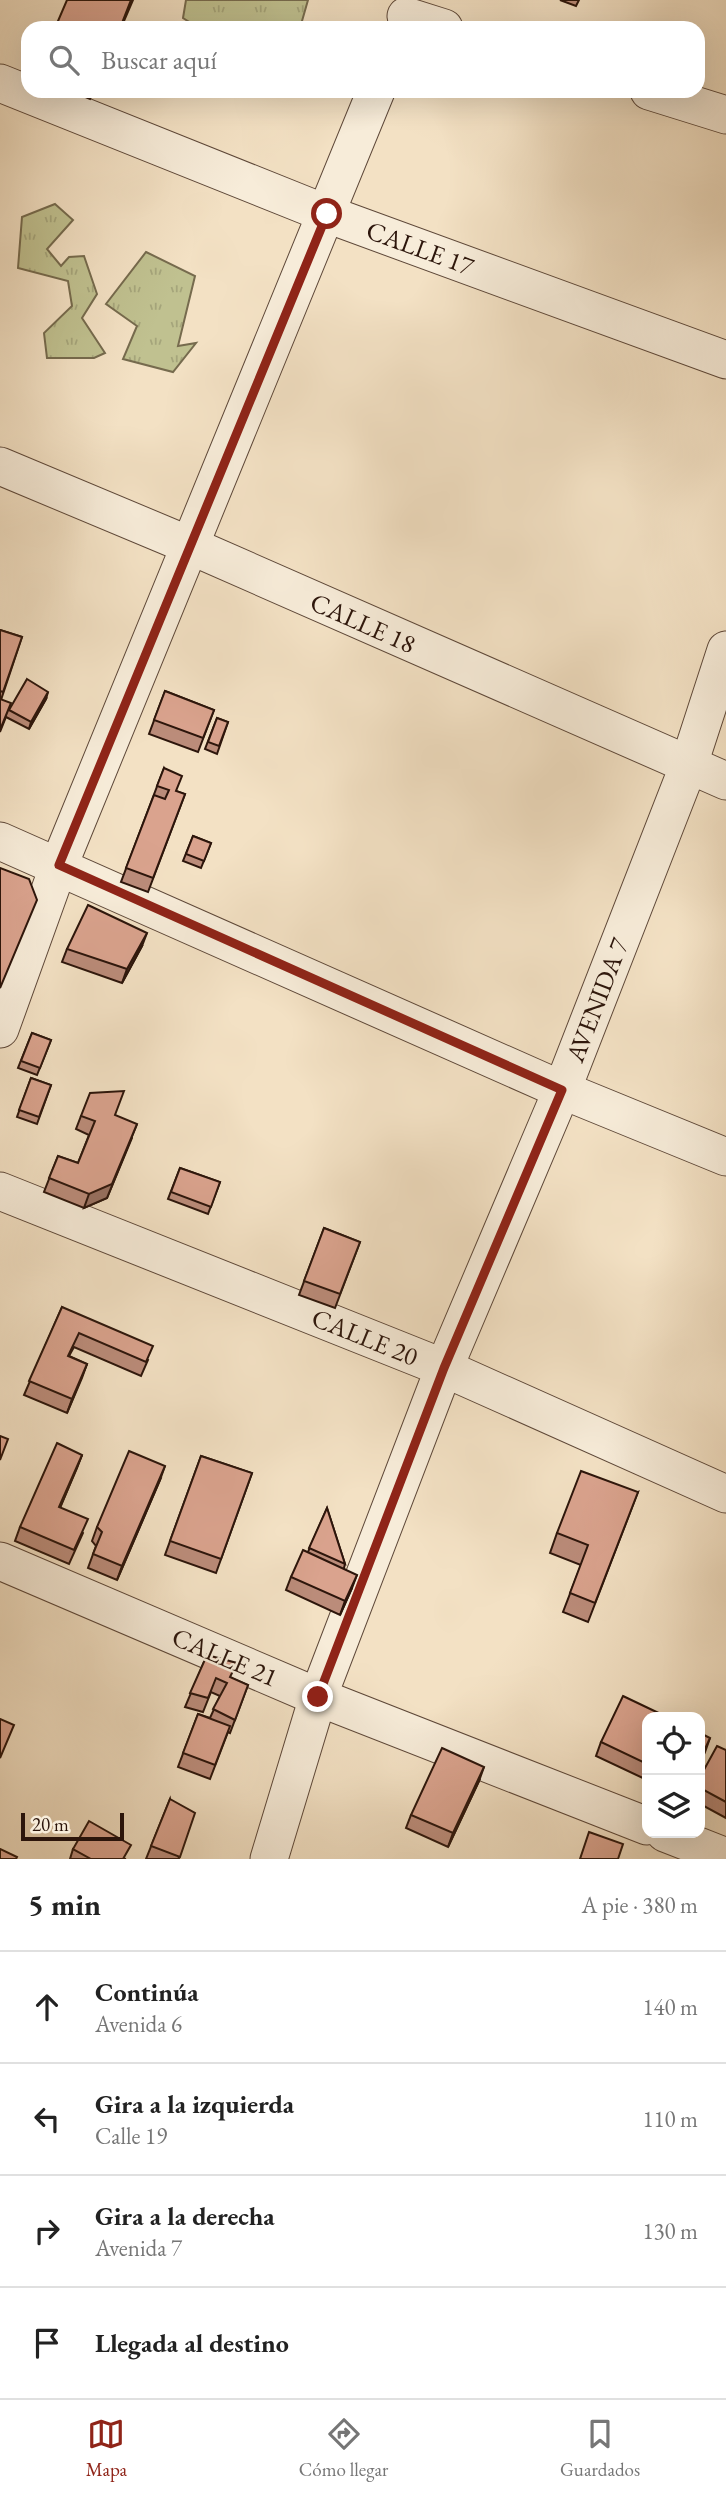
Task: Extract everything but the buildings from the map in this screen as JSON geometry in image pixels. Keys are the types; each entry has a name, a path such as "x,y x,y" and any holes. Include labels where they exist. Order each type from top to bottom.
{"street":[{"path":"406,15 424,21"},
{"name":"CALLE 17","path":"0,83 21,91"},
{"name":"CALLE 17","path":"37,98 327,214 726,360"},
{"path":"0,1029 59,865 373,98"},
{"path":"671,98 726,115"},
{"name":"CALLE 18","path":"0,466 191,546 688,767 726,781"},
{"name":"AVENIDA 7","path":"269,1859 318,1697 444,1368 562,1090 688,767 726,650"},
{"path":"0,841 562,1090 726,1157"},
{"name":"CALLE 20","path":"0,1191 444,1368 726,1494"},
{"name":"CALLE 21","path":"0,1561 318,1697 642,1824"},
{"path":"678,1838 726,1857"}],"green space":[{"path":"186,0 308,0 302,21 188,21 183,18"},
{"path":"55,204 73,220 47,249 61,266 69,257 84,256 97,294 82,318 105,353 94,358 47,358 44,333 72,306 68,281 18,268 22,217"},
{"path":"146,252 195,276 178,346 196,343 173,372 123,359 137,326 106,304"}],"route":[{"path":"318,1697 444,1368 562,1090 59,865 327,214"}]}
